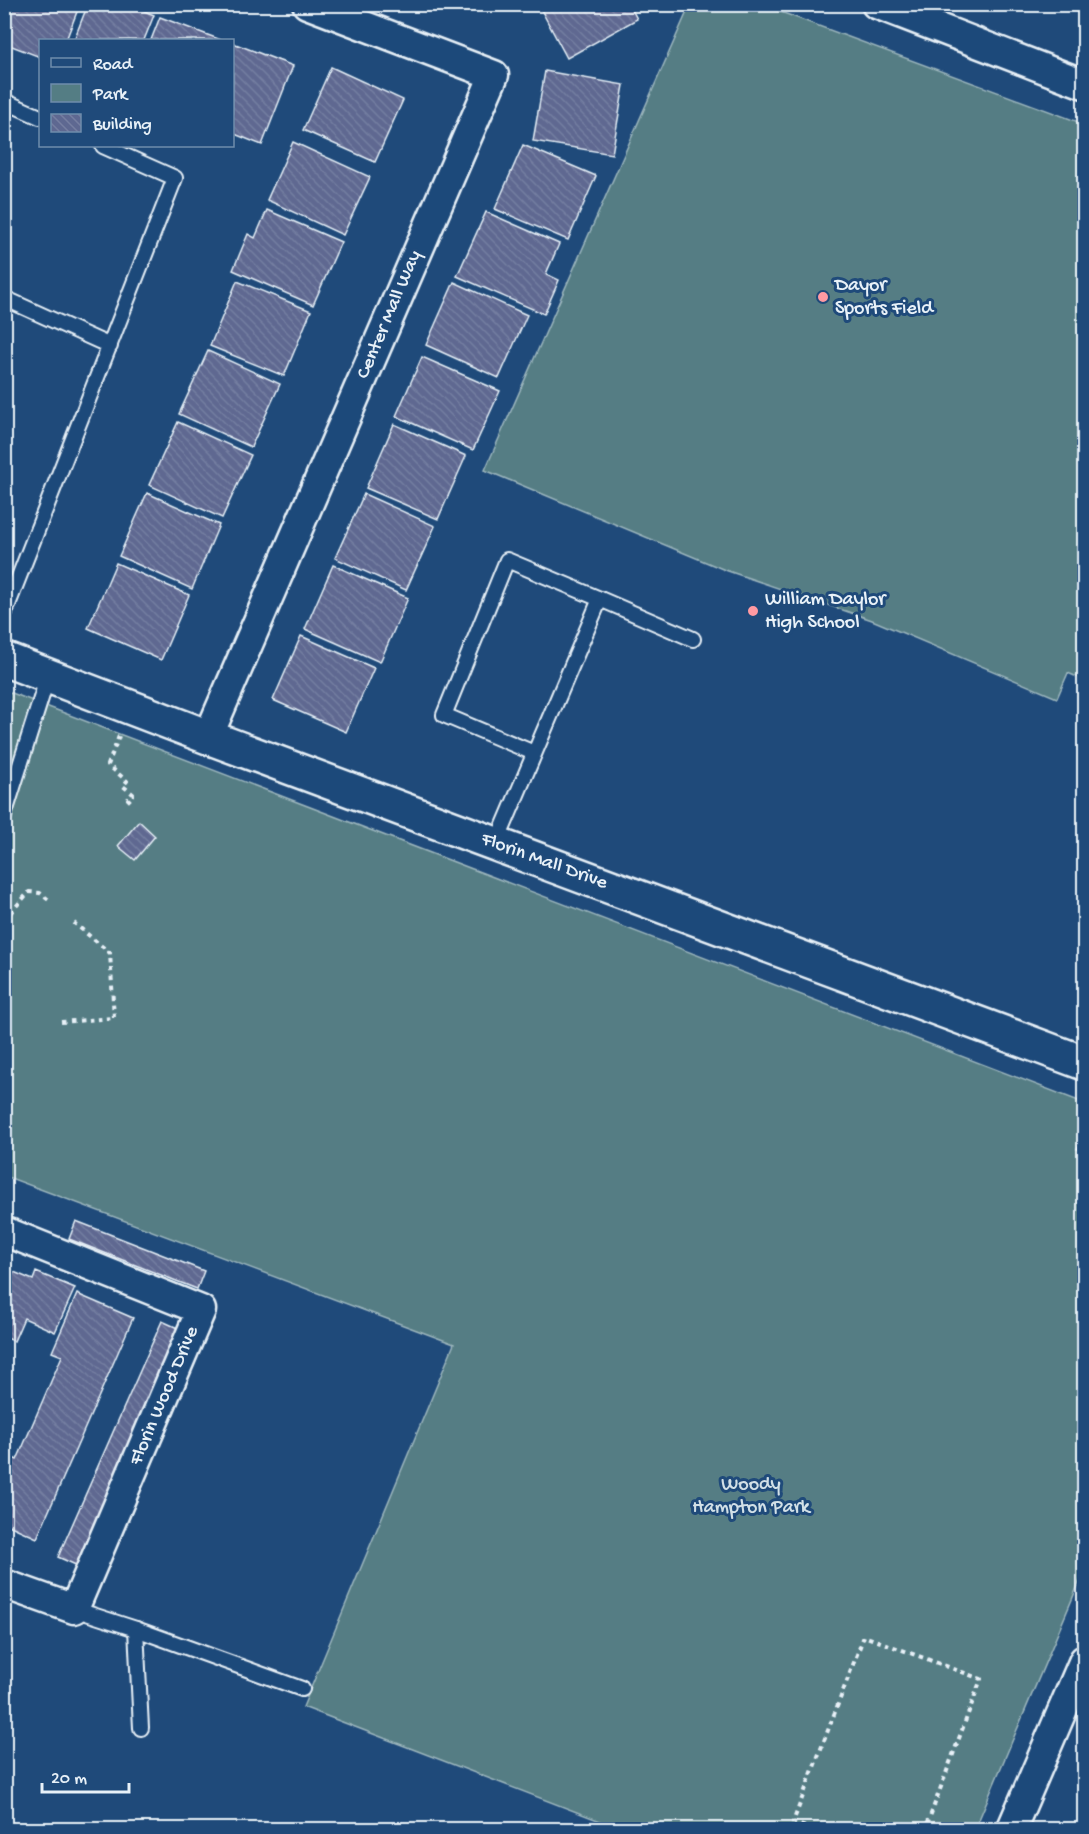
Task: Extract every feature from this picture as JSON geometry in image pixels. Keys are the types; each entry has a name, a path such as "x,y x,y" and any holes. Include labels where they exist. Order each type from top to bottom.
{"street":[{"name":"Center Mall Way","path":"208,737 494,75 307,4"},
{"path":"876,4 1084,84"},
{"name":"Florin Mall Drive","path":"4,659 1084,1063"},
{"name":"Florin Wood Drive","path":"4,1231 201,1310 74,1609"},
{"path":"4,1584 74,1609"},
{"path":"1011,1830 1084,1660"}],"lane":[{"path":"4,101 39,117"},
{"path":"4,615 175,178 104,147"},
{"path":"4,298 110,346"},
{"path":"534,753 444,715 507,560 693,639"},
{"path":"496,844 600,599"},
{"path":"4,816 10,782 48,676"},
{"path":"74,1609 302,1689"},
{"path":"136,1629 141,1728"}],"path":[{"path":"130,707 108,765 127,781 123,786 133,794 128,799 131,802"},
{"path":"4,905 11,912 29,892 40,893 50,901"},
{"path":"61,1022 114,1018 110,953 74,923"},
{"path":"1078,1150 1084,1133"},
{"path":"813,1830 793,1822 864,1636 981,1679 925,1830"}],"green space":[{"name":"Dayor Sports Field","path":"690,5 762,5 1084,124 1084,680 1068,673 1057,698 872,620 725,570 485,470"},
{"name":"Woody Hampton Park","path":"4,690 1084,1103 1084,1571 975,1829 621,1829 303,1707 454,1344 5,1176"}],"building":[{"path":"5,4 80,4 66,39 39,39 39,57 4,43"},
{"path":"88,4 128,4 154,15 144,39 74,39"},
{"path":"538,4 629,4 637,19 567,58"},
{"path":"160,17 218,39 151,39"},
{"path":"234,43 293,66 262,145 234,134"},
{"path":"331,67 403,100 375,162 303,130"},
{"path":"545,71 624,85 612,154 533,141"},
{"path":"293,142 370,177 343,235 267,200"},
{"path":"523,145 596,176 568,240 495,209"},
{"path":"267,210 341,242 313,305 233,270 248,234 255,238"},
{"path":"486,212 559,244 546,274 559,280 544,314 457,276"},
{"path":"237,281 311,311 284,376 210,346"},
{"path":"454,282 527,315 499,378 426,345"},
{"path":"208,351 280,384 251,447 179,414"},
{"path":"422,357 500,391 473,450 396,416"},
{"path":"178,422 251,455 222,518 149,485"},
{"path":"394,424 466,456 438,519 366,488"},
{"path":"147,493 219,525 192,589 119,556"},
{"path":"364,494 435,526 406,590 335,558"},
{"path":"116,563 189,595 161,660 88,628"},
{"path":"333,565 408,598 380,662 305,629"},
{"path":"301,636 374,668 346,732 273,700"},
{"path":"139,821 155,836 135,860 118,846"},
{"path":"76,1221 204,1271 197,1289 69,1239"},
{"path":"4,1268 33,1280 36,1272 75,1288 55,1332 24,1318 14,1341 4,1337"},
{"path":"77,1294 133,1318 37,1538 4,1523 4,1460 7,1455 17,1460 62,1356 52,1352"},
{"path":"162,1321 182,1330 78,1566 58,1557"}],"place":[{"name":"Dayor Sports Field","path":"823,297"},
{"name":"William Daylor High School","path":"753,611"}]}
